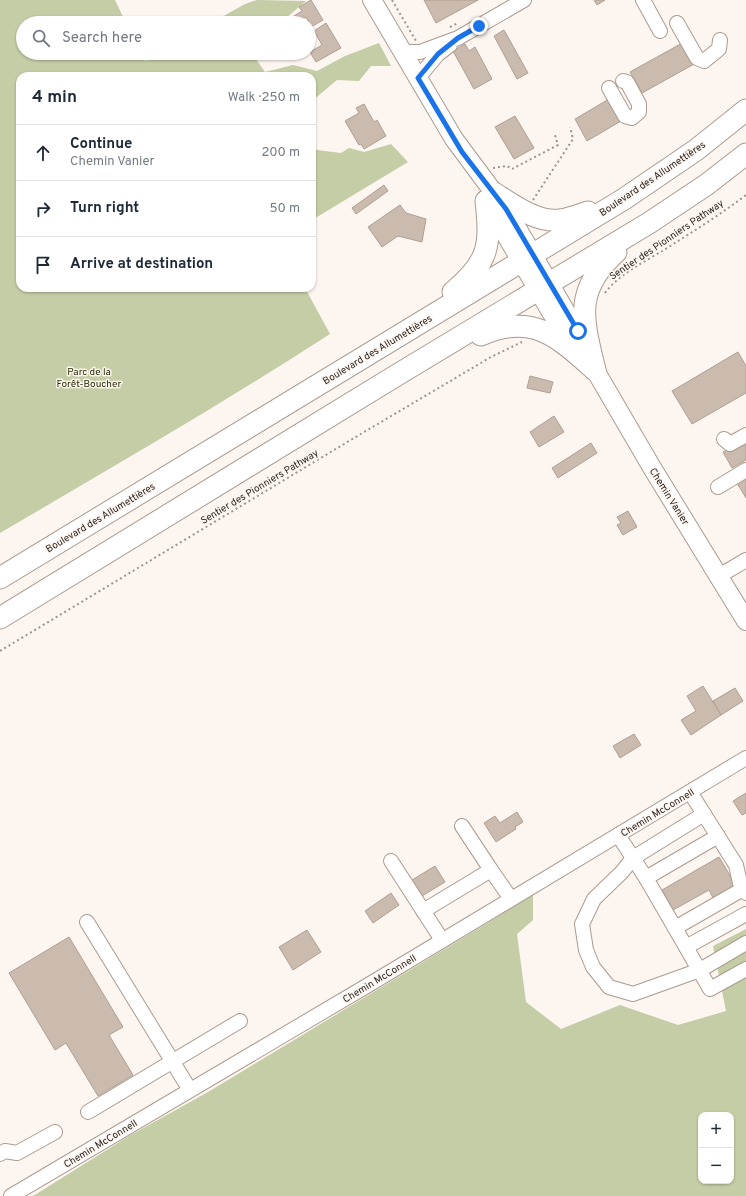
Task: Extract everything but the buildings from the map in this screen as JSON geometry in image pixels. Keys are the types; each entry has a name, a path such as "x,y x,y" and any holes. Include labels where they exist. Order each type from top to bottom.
{"highway":[{"name":"Boulevard des Allumettières","path":"0,578 624,199 684,158 746,110"},
{"path":"0,618 649,223 706,185 746,154"},
{"path":"384,345 453,292 475,272 481,262 488,239 490,197 521,211 551,220 568,219 624,199"},
{"path":"595,370 584,327 584,307 591,281 602,265 649,223"},
{"path":"397,375 483,335 504,327 514,326 530,327 564,342 595,370"}],"main road":[{"name":"Chemin Vanier","path":"372,0 410,47 418,78 490,197 506,209 527,258 544,287 578,331 595,370 651,466 746,621"}],"street":[{"path":"418,78 438,54 458,38 524,0"},
{"path":"643,0 660,31"},
{"path":"677,23 698,58 704,61 719,49 720,40"},
{"path":"410,47 420,52 458,38"},
{"path":"609,88 625,116 632,118 639,112 639,104 627,82 623,80"},
{"path":"724,439 730,444 746,435"},
{"path":"718,487 746,470"},
{"path":"719,576 746,560"},
{"name":"Chemin McConnell","path":"11,1196 746,758"},
{"path":"675,928 745,891 740,883 736,865 690,792"},
{"path":"704,814 633,858 622,872 594,899 582,924 586,950 593,967 609,987 633,994 700,970 746,943"},
{"path":"462,826 511,899"},
{"path":"618,835 646,878 710,989 746,969"},
{"path":"646,878 718,836"},
{"path":"391,861 442,940"},
{"path":"423,911 491,870"},
{"path":"686,947 746,914"},
{"path":"86,922 190,1090"},
{"path":"88,1112 240,1021"},
{"path":"0,1154 5,1151 17,1154 55,1132"}],"path":[{"path":"446,30 459,22"},
{"path":"410,47 421,41"},
{"path":"529,206 573,139 570,127"},
{"path":"490,169 507,166 512,169 532,159 558,145 556,135"},
{"name":"Sentier des Pionniers Pathway","path":"603,296 612,284 705,224 746,195"},
{"name":"Sentier des Pionniers Pathway","path":"0,651 491,357 525,341"}],"green space":[{"name":"Parc de la Forêt-Boucher","path":"0,0 115,0 123,16 16,16 16,60 257,60 265,72 16,72 16,292 307,292 330,334 207,411 0,533"},
{"path":"257,0 306,1 288,16 224,16 245,4"},
{"name":"Parc de la Forêt-Boucher","path":"379,43 391,66 371,66 359,81 337,80 316,98 316,72 265,72 293,65 317,71 345,56"},
{"path":"391,144 408,162 316,218 316,149 341,153 349,148 364,152"},
{"path":"533,894 533,920 517,934 526,1002 561,1029 620,1005 678,1025 726,1011 713,946 746,929 746,1196 33,1196 129,1136 208,1092"}],"route":[{"path":"479,26 458,38 438,54 418,78 462,152 506,209 578,331"}]}
